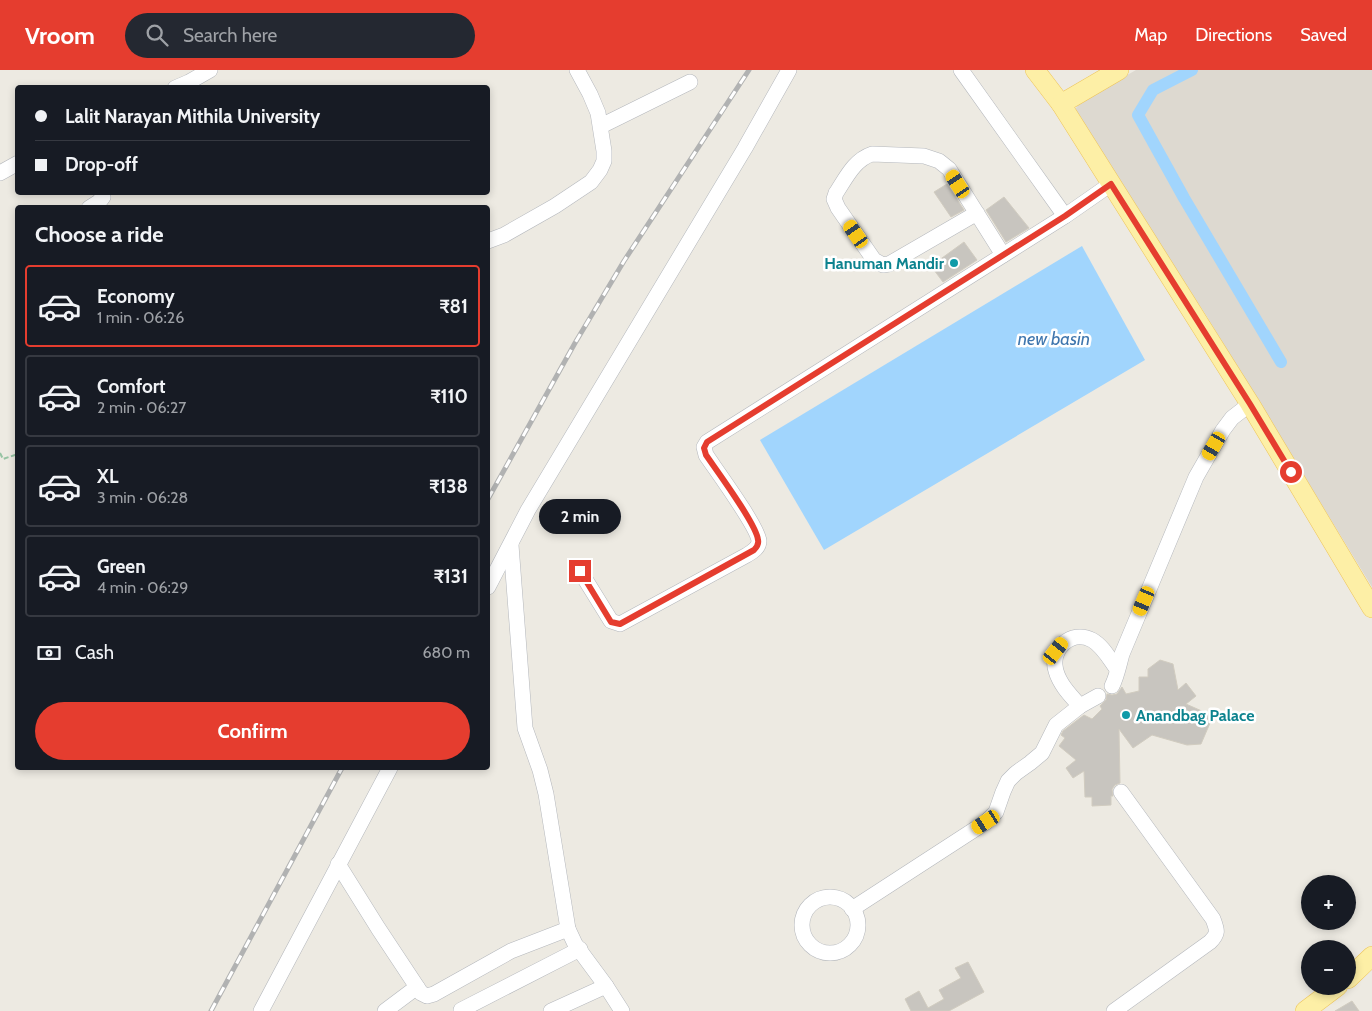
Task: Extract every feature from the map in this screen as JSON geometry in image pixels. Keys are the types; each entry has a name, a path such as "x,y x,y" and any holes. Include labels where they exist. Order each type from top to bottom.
{"main road":[{"path":"1035,70 1060,104 1250,404 1372,608"},
{"path":"1060,104 1119,70"},
{"path":"1356,971 1372,956"},
{"path":"1305,1011 1326,995"}],"street":[{"path":"182,85 210,70"},
{"path":"490,240 504,235 555,206 591,182 600,170 604,161 604,150 598,113 577,70"},
{"path":"490,583 528,510 745,148 789,70"},
{"path":"961,70 1065,216"},
{"path":"600,126 690,82"},
{"path":"977,213 889,264 883,265 874,260 838,208 834,199 836,193 858,161 865,157 872,154 924,156 939,161 949,169 977,213 1003,255"},
{"path":"0,173 15,165"},
{"path":"580,571 611,622 620,624 754,550 759,541 753,525 706,455 704,448 707,442 1065,216 1111,184"},
{"path":"94,205 101,200 102,195"},
{"path":"1112,686 1117,669 1196,477 1223,430 1232,418 1250,404"},
{"path":"511,544 525,728 540,770 546,794 568,929 575,944 622,1011"},
{"path":"1080,706 1062,683 1053,662 1056,651 1063,643 1071,638 1082,637 1092,640 1101,647 1117,669"},
{"path":"852,909 986,822 996,812 1008,781 1042,753 1056,725 1080,706 1098,696"},
{"path":"260,1011 389,770"},
{"path":"1114,1011 1210,942 1216,936 1217,929 1213,919 1120,792"},
{"path":"338,864 421,993 427,996 434,994 511,951 568,929"},
{"path":"460,1010 580,950"},
{"path":"551,1011 606,986"},
{"path":"385,1011 417,987"}],"path":[{"path":"0,453 3,459 15,455"}],"shaded area":[{"path":"1136,70 1372,70 1372,587 1206,315 1073,113 1080,102"}],"water":[{"name":"new basin","path":"1082,246 1145,360 824,550 760,440"}],"building":[{"path":"947,184 964,210 951,217 934,192"},
{"path":"1004,197 1029,228 1006,242 986,210"},
{"name":"Hanuman Mandir","path":"964,242 977,260 943,282 931,266"},
{"path":"1160,660 1173,664 1178,690 1186,683 1196,696 1186,704 1213,716 1201,744 1187,745 1152,735 1133,748 1119,729 1120,783 1112,789 1111,805 1092,806 1092,797 1085,797 1084,771 1073,778 1066,768 1076,760 1059,746 1065,738 1061,735 1063,731 1084,715 1092,719 1102,709 1100,706 1106,700 1107,694 1117,694 1122,687 1126,694 1139,691 1139,677 1148,677 1148,669"},
{"path":"968,962 984,992 949,1011 911,1011 905,999 919,991 928,1008 944,999 939,990 961,978 955,968"},
{"path":"1352,1001 1359,1011 1335,1011"}],"waterway":[{"path":"1192,70 1153,90 1138,115 1184,198 1281,362"}],"railway":[{"path":"490,495 575,343 624,261 749,70"},
{"path":"211,1011 341,770"}],"place":[{"name":"Hanuman Mandir","path":"954,263"},
{"name":"Anandbag Palace","path":"1126,715"}],"route":[{"path":"580,571 611,622 620,624 754,550 759,541 753,525 706,455 704,448 707,442 1065,216 1111,184 1291,472"}]}
